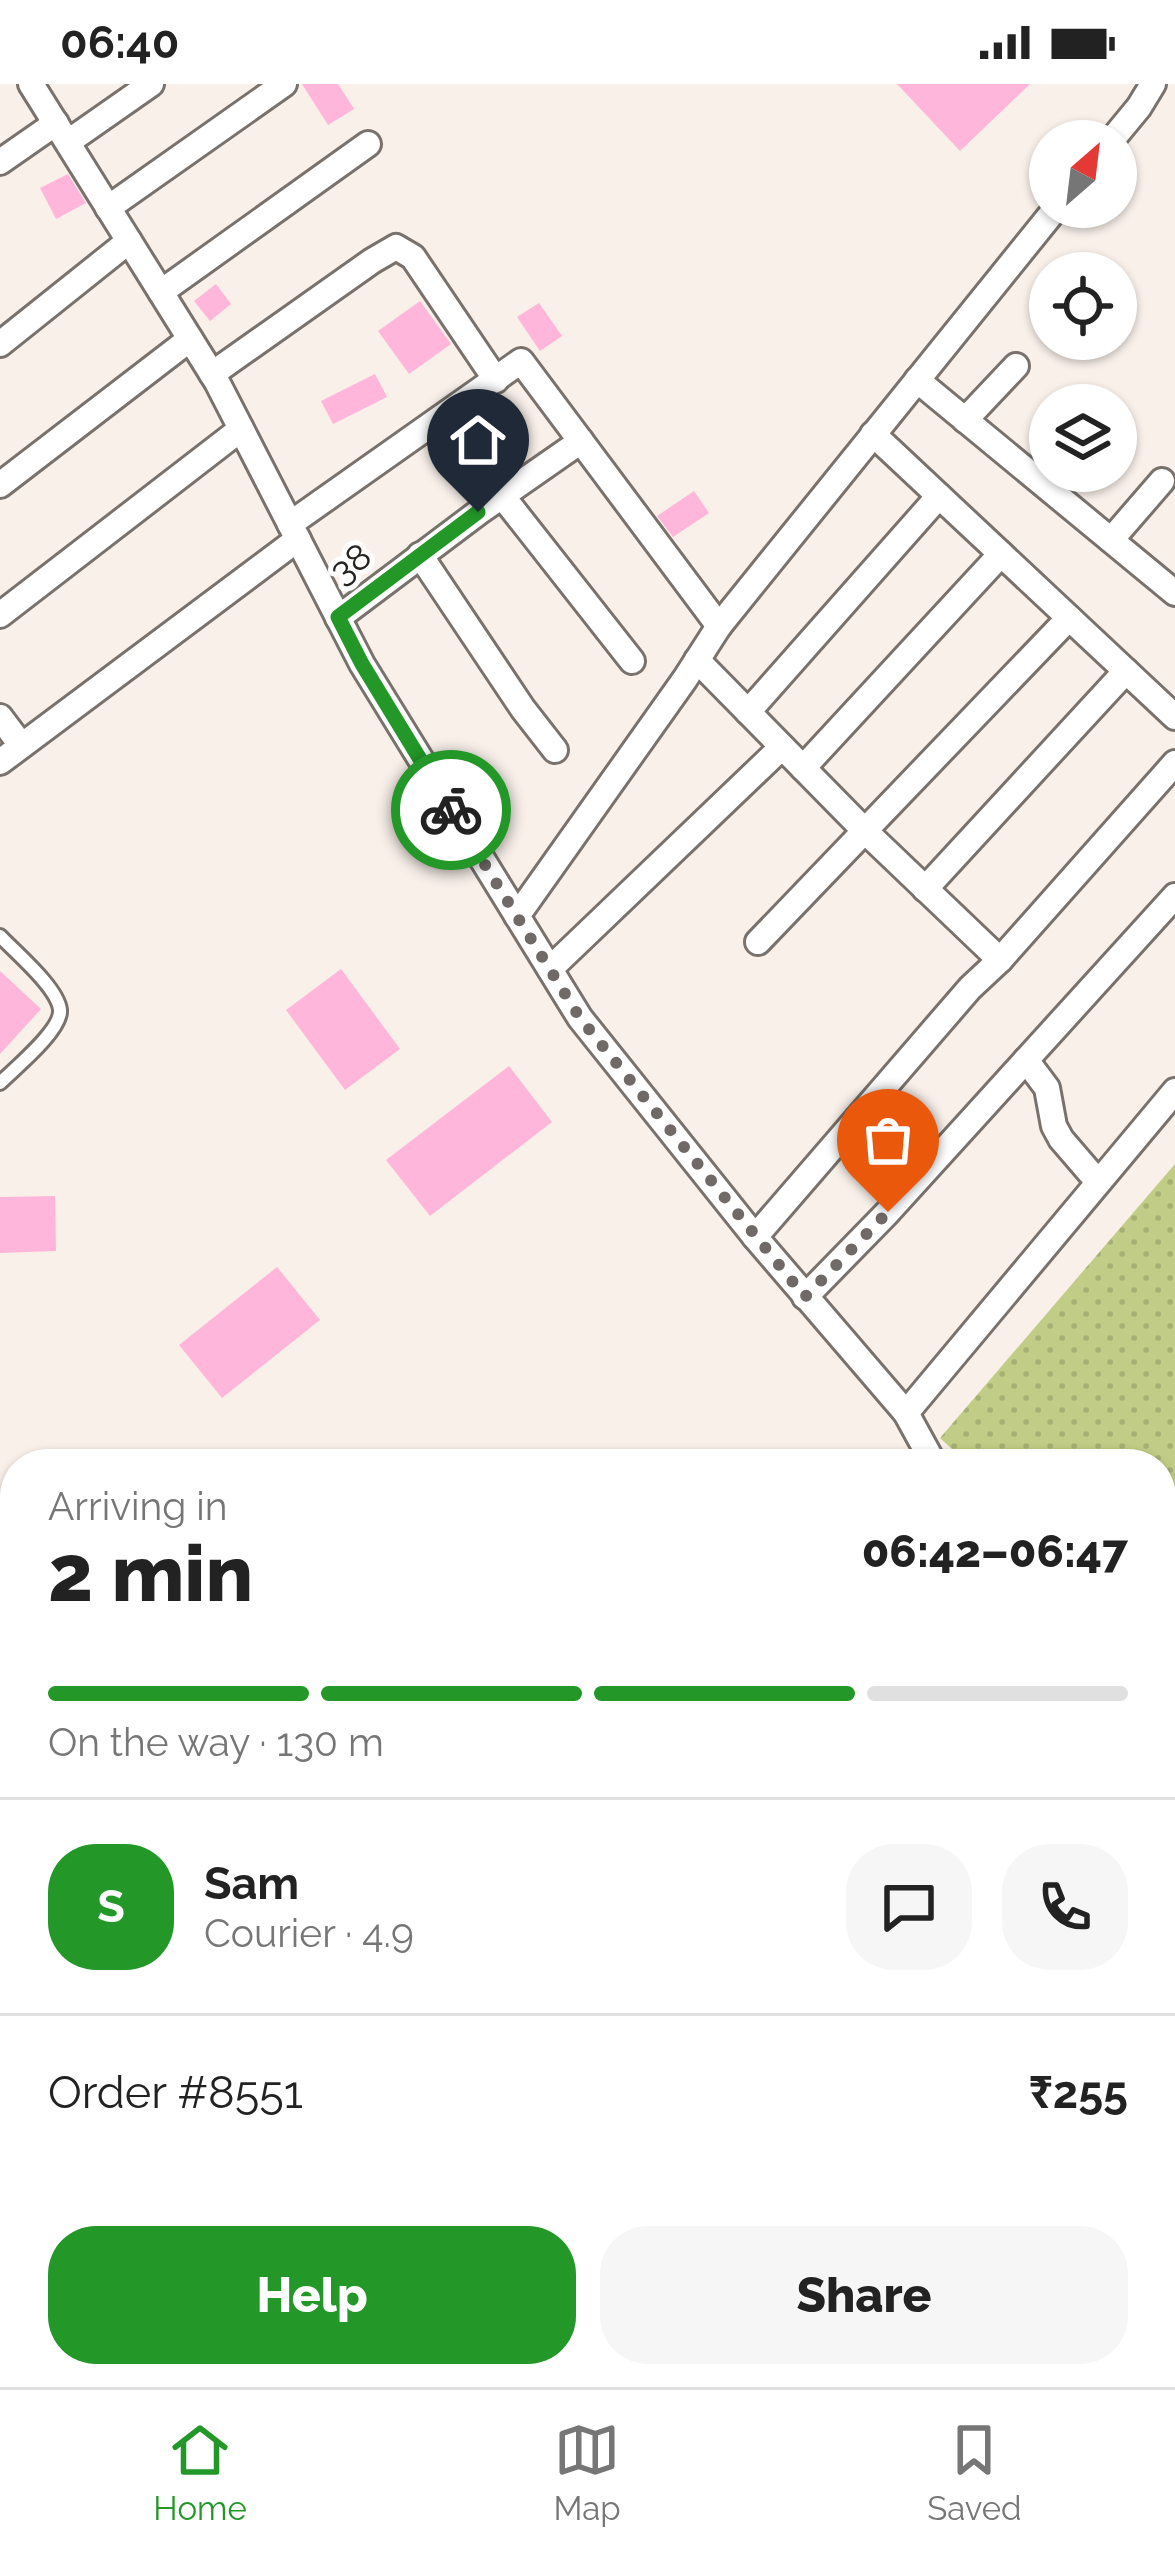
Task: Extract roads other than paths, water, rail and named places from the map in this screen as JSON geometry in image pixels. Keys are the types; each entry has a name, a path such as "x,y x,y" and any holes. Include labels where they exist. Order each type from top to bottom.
{"street":[{"path":"32,84 212,374 362,664 580,1018 755,1237 907,1413 926,1449"},
{"path":"0,162 151,84"},
{"path":"108,208 284,84"},
{"path":"1127,120 1154,84"},
{"path":"161,292 368,145"},
{"path":"517,916 719,626 1041,228"},
{"path":"0,344 129,241"},
{"path":"212,374 396,247 412,257 496,380"},
{"path":"0,484 190,339"},
{"path":"0,762 294,531 521,361 719,626"},
{"path":"965,420 1016,366"},
{"path":"916,380 1029,464"},
{"path":"0,615 241,429"},
{"path":"873,434 1175,717"},
{"name":"38","path":"338,617 580,441"},
{"path":"1111,540 1162,481"},
{"path":"1062,492 1175,593"},
{"path":"502,496 632,661"},
{"path":"748,712 939,496"},
{"path":"802,768 1001,554"},
{"path":"420,555 555,749"},
{"path":"758,942 1070,618"},
{"path":"697,661 1000,960"},
{"path":"925,889 1126,670"},
{"path":"0,717 21,745"},
{"path":"550,969 782,747"},
{"path":"755,1237 970,988 1175,763"},
{"path":"805,1297 1175,896"},
{"path":"1026,1060 1047,1088 1060,1139 1098,1182"},
{"path":"907,1413 1175,1091"}],"lane":[{"path":"0,936 50,989 60,1010 50,1033 0,1083"}]}
